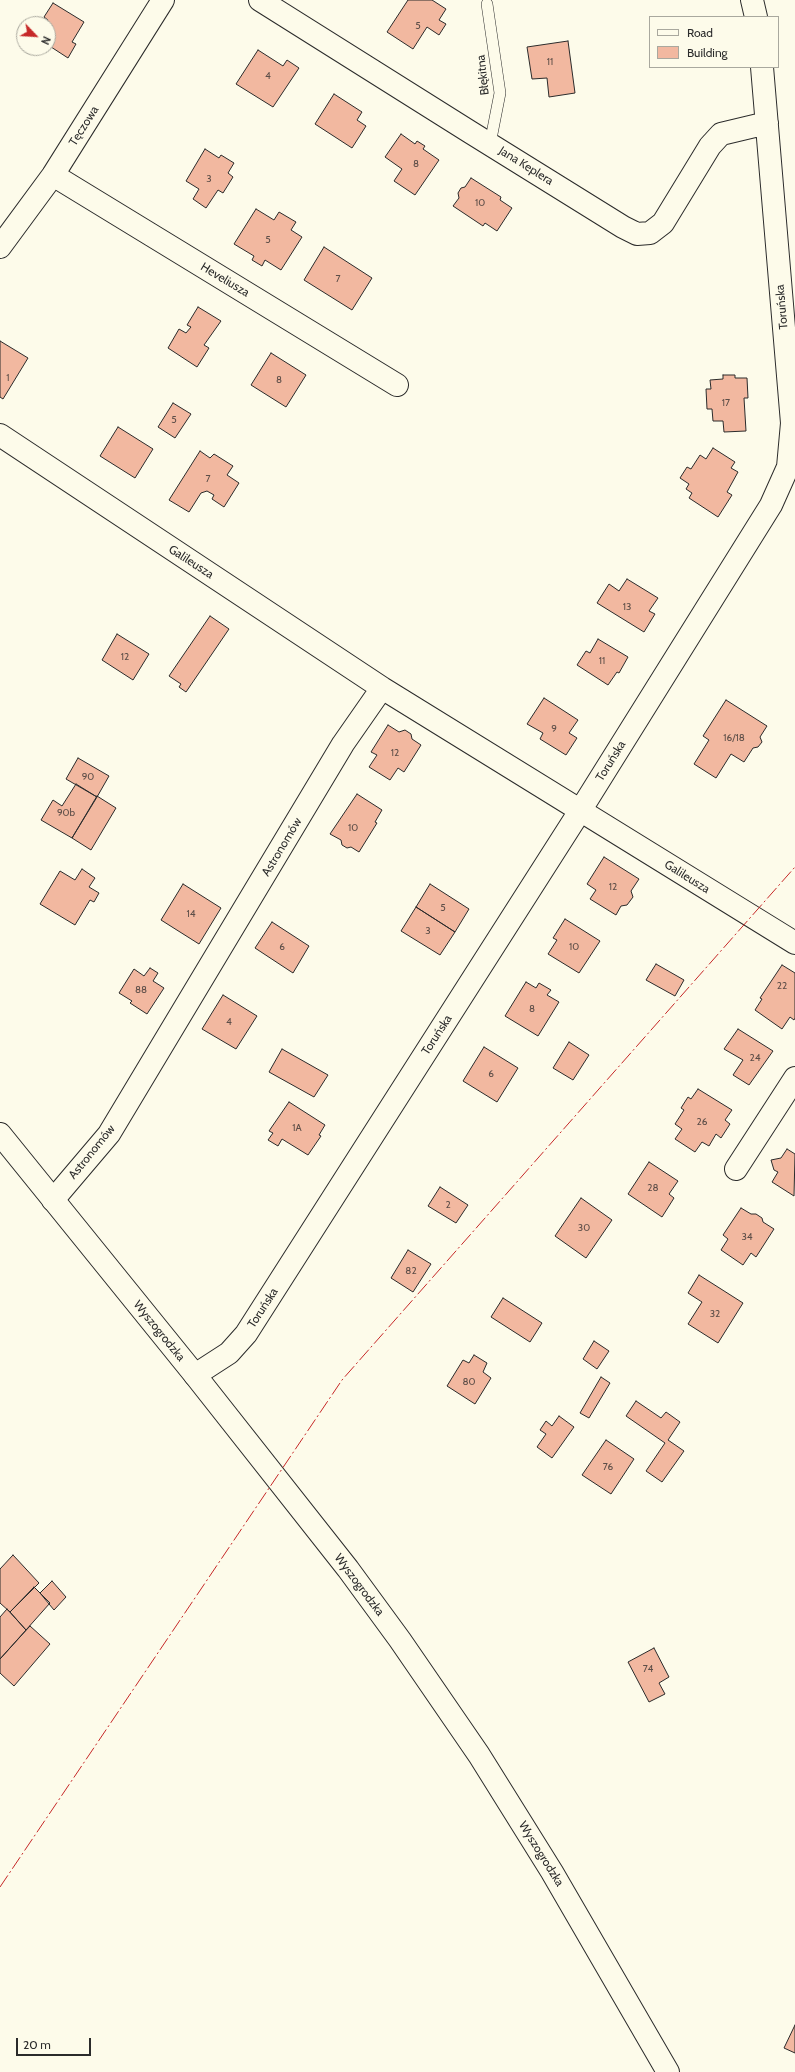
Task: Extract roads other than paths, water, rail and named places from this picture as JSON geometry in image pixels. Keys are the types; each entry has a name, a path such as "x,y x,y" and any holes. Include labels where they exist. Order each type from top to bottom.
{"street":[{"name":"Tęczowa","path":"0,248 53,176 163,0"},
{"name":"Jana Keplera","path":"260,0 623,227 637,234 650,233 664,223 710,146 721,134 767,123"},
{"path":"752,0 756,16"},
{"name":"Toruńska","path":"195,1375 229,1354 246,1334 580,811 771,505 788,467 792,423 762,68"},
{"name":"Heveliusza","path":"53,176 397,385"},
{"name":"Galileusza","path":"0,435 382,688"},
{"path":"382,688 454,731 580,811"},
{"name":"Astronomów","path":"52,1200 109,1134 343,744 382,688"},
{"name":"Galileusza","path":"580,811 795,942"},
{"path":"736,1169 795,1078"},
{"name":"Wyszogrodzka","path":"0,1134 195,1375 348,1569 400,1640 479,1755 556,1878 668,2072"}],"lane":[{"name":"Błękitna","path":"486,4 500,93 490,144"}]}
